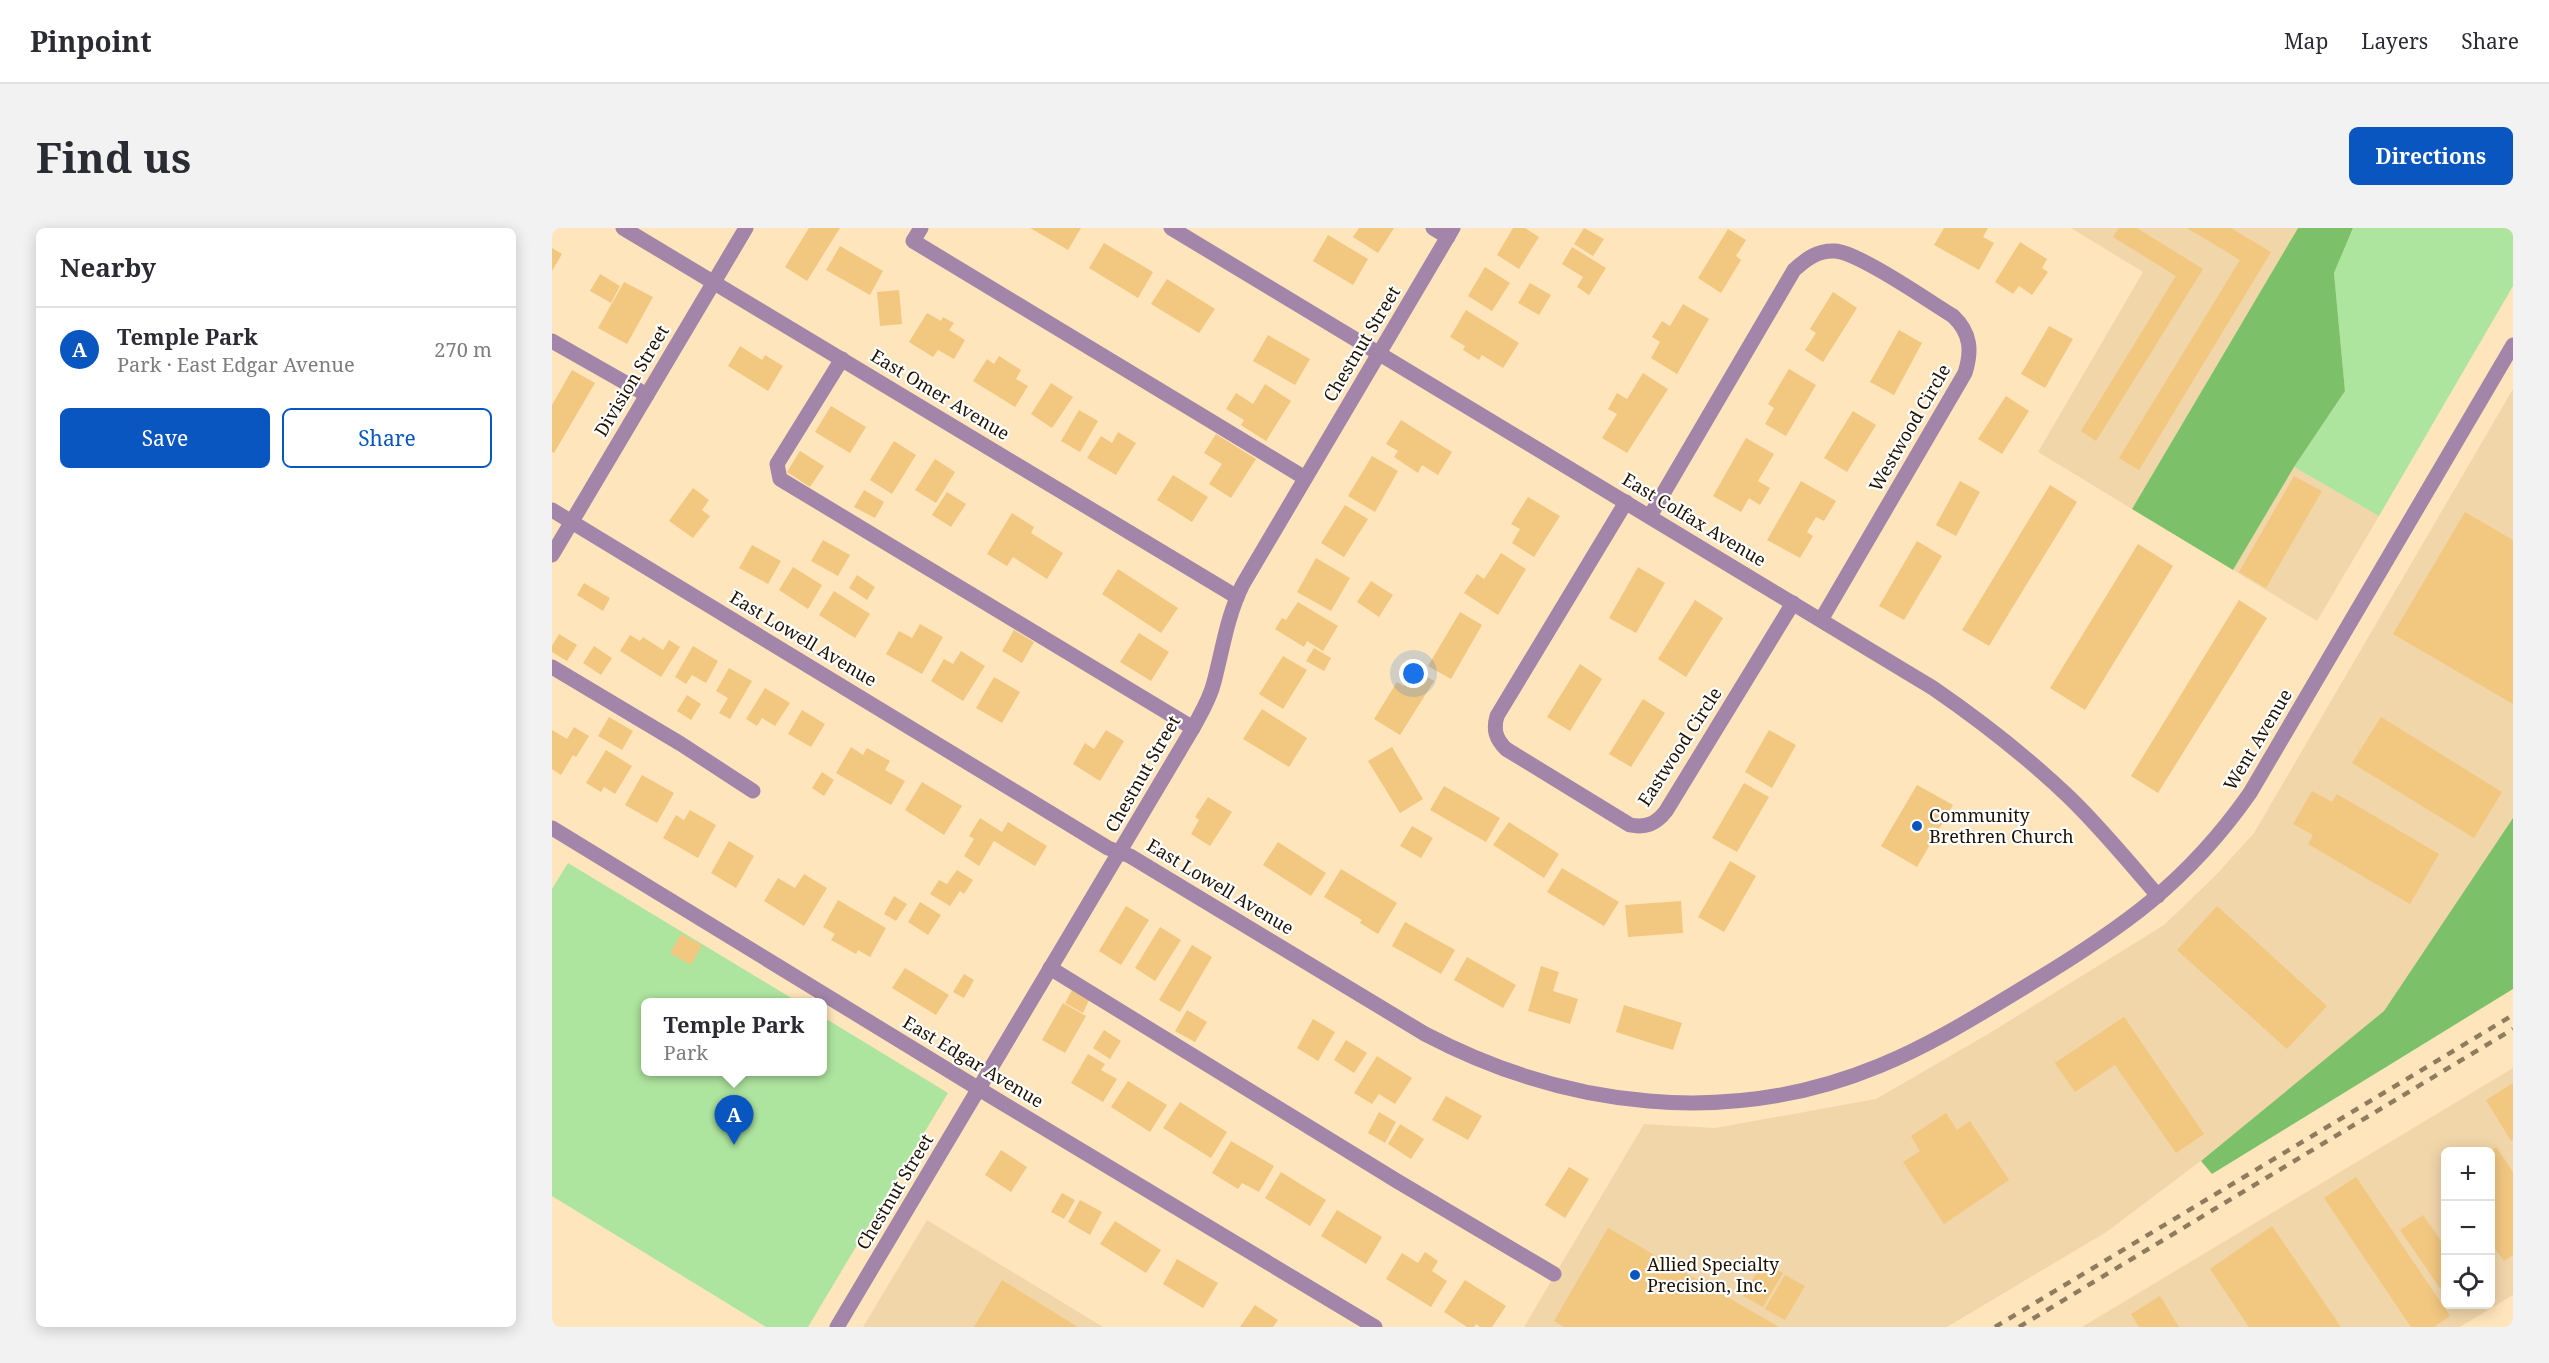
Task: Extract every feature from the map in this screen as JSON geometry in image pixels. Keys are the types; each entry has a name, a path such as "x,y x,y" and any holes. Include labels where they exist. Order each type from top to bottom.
{"street":[{"name":"East Omer Avenue","path":"623,228 1237,597"},
{"name":"Division Street","path":"552,555 746,228"},
{"path":"921,228 913,241 1305,478"},
{"name":"East Colfax Avenue","path":"1171,228 1933,688 2034,765 2071,799 2158,896"},
{"path":"1433,228 1450,232"},
{"name":"Chestnut Street","path":"837,1327 1193,728 1207,702 1214,682 1224,634 1237,597 1450,232"},
{"name":"Westwood Circle","path":"1650,516 1794,270 1807,258 1822,252 1846,253 1943,310 1961,324 1969,339 1970,357 1965,373 1821,620"},
{"path":"552,341 646,395"},
{"name":"Went Avenue","path":"1920,1047 2093,946 2131,919 2194,864 2230,823 2250,793 2513,345"},
{"path":"842,359 777,464 780,479 1193,728"},
{"name":"Eastwood Circle","path":"1626,502 1489,733 1506,749 1630,825 1653,831 1793,603"},
{"name":"East Lowell Avenue","path":"552,510 1108,848 1120,852 1425,1034 1456,1050 1512,1073 1550,1085 1608,1097 1667,1103 1750,1100 1788,1094 1844,1079 1920,1047"},
{"path":"552,667 753,790"},
{"name":"East Edgar Avenue","path":"552,828 1375,1327"},
{"path":"1050,968 1387,1175 1554,1274"}],"shaded area":[{"path":"2071,228 2298,228 2132,509 2038,452 2143,272"},
{"path":"2513,389 2513,818 2384,1011 2219,1147 2108,1231 1947,1327 1524,1327 1644,1124 1715,1128 1876,1099 1988,1034 2164,925 2215,876 2254,833"},
{"path":"2294,467 2379,516 2317,621 2233,570"},
{"path":"2513,1068 2513,1295 2495,1306 2495,1147 2441,1147 2441,1309 2490,1309 2460,1327 2082,1327"},
{"path":"927,1220 1103,1327 863,1327"}],"green space":[{"path":"2298,228 2353,228 2334,273 2345,391 2294,467 2233,570 2132,509"},
{"path":"2353,228 2513,228 2513,286 2379,516 2294,467 2345,391 2334,273"},
{"path":"2513,818 2513,989 2212,1174 2201,1161 2384,1011"},
{"path":"568,863 791,998 641,998 641,1076 827,1076 827,1019 948,1093 808,1327 766,1327 552,1196 552,889"}],"building":[{"path":"809,228 840,228 807,281 785,267"},
{"path":"1030,228 1081,228 1068,250"},
{"path":"1359,228 1394,228 1378,253 1353,237"},
{"path":"1513,228 1525,228 1539,237 1519,269 1497,255"},
{"path":"1584,228 1604,239 1593,256 1574,244"},
{"path":"1944,228 1988,228 1983,237 1994,243 1979,270 1934,245"},
{"path":"2119,228 2137,228 2203,269 2096,441 2081,431 2176,276 2113,237"},
{"path":"2187,228 2231,228 2271,252 2139,470 2119,458 2240,260"},
{"path":"1728,229 1746,240 1736,256 1741,260 1721,293 1698,278"},
{"path":"1328,235 1368,259 1353,285 1313,261"},
{"path":"2020,242 2047,259 2042,268 2048,272 2032,295 2019,286 2013,294 1995,282"},
{"path":"1104,243 1153,272 1138,298 1089,268"},
{"path":"840,246 883,271 870,295 826,270"},
{"path":"1572,247 1606,268 1589,295 1577,287 1583,277 1562,264"},
{"path":"552,248 562,254 552,271"},
{"path":"1485,267 1510,283 1492,311 1468,296"},
{"path":"600,274 620,286 611,303 590,291"},
{"path":"1167,279 1215,309 1199,333 1151,304"},
{"path":"624,282 653,297 627,344 598,328"},
{"path":"1530,283 1551,295 1539,315 1518,303"},
{"path":"899,290 902,324 880,326 877,292"},
{"path":"1833,292 1857,308 1823,362 1805,350 1816,333 1810,329"},
{"path":"1683,304 1709,319 1677,374 1651,358 1660,342 1652,337 1662,321 1670,326"},
{"path":"1466,310 1519,343 1503,368 1482,355 1479,360 1463,350 1465,346 1450,337"},
{"path":"927,313 941,321 943,317 954,323 949,330 965,340 954,359 938,350 933,357 909,342"},
{"path":"2049,326 2073,339 2045,388 2021,374"},
{"path":"1899,330 1922,343 1894,395 1870,382"},
{"path":"1268,335 1310,359 1295,385 1253,361"},
{"path":"740,346 762,360 765,355 783,366 768,391 728,366"},
{"path":"999,356 1021,370 1016,379 1028,386 1015,407 973,381 987,359 994,364"},
{"path":"1789,369 1816,385 1786,436 1765,424 1774,408 1768,404"},
{"path":"572,370 595,383 554,453 552,452 552,405"},
{"path":"1643,373 1668,389 1627,453 1602,438 1617,414 1608,409 1617,393 1627,399"},
{"path":"1051,383 1073,397 1052,428 1031,414"},
{"path":"1265,384 1291,401 1266,441 1241,425 1244,420 1226,409 1236,393 1253,404"},
{"path":"2006,396 2029,411 2002,454 1978,439"},
{"path":"831,406 866,427 850,453 815,432"},
{"path":"1079,410 1098,421 1080,452 1061,441"},
{"path":"1853,411 1876,425 1847,472 1824,458"},
{"path":"1401,420 1452,452 1438,475 1422,465 1418,473 1394,457 1398,451 1386,444"},
{"path":"1118,432 1136,443 1116,475 1087,458 1101,436 1112,443"},
{"path":"1216,434 1256,459 1231,498 1209,484 1222,464 1204,453"},
{"path":"1746,438 1774,454 1758,481 1770,488 1760,505 1749,498 1741,512 1713,496"},
{"path":"894,441 916,455 892,494 870,480"},
{"path":"800,451 824,466 810,487 787,472"},
{"path":"1372,456 1398,471 1375,512 1348,496"},
{"path":"935,459 955,472 936,503 915,490"},
{"path":"1173,475 1208,497 1192,522 1157,500"},
{"path":"2294,476 2322,491 2266,588 2239,572"},
{"path":"1801,481 1836,501 1824,521 1816,517 1807,532 1813,536 1800,558 1767,540"},
{"path":"1960,481 1980,492 1956,536 1936,525"},
{"path":"2050,485 2077,502 1989,646 1962,630"},
{"path":"693,488 709,500 702,510 710,516 693,538 669,521"},
{"path":"864,490 884,502 875,518 854,507"},
{"path":"947,492 966,504 951,527 932,515"},
{"path":"1528,497 1560,516 1534,557 1512,543 1520,529 1511,524"},
{"path":"1345,505 1368,519 1344,557 1321,543"},
{"path":"2465,512 2513,540 2513,704 2393,634"},
{"path":"1012,513 1034,527 1031,533 1063,553 1047,579 1013,557 1007,566 987,554"},
{"path":"823,540 850,555 838,576 811,561"},
{"path":"1917,541 1942,556 1904,620 1879,606"},
{"path":"2138,544 2173,566 2085,710 2050,688"},
{"path":"752,545 781,561 768,584 739,568"},
{"path":"1501,553 1526,569 1498,615 1464,593 1477,574 1484,579"},
{"path":"1316,558 1350,578 1331,611 1297,592"},
{"path":"793,567 822,585 808,609 779,590"},
{"path":"1638,567 1665,583 1636,633 1609,618"},
{"path":"1118,569 1178,608 1161,633 1102,594"},
{"path":"857,575 875,587 867,600 849,588"},
{"path":"1371,581 1393,595 1379,617 1357,602"},
{"path":"584,583 610,598 603,611 577,595"},
{"path":"834,591 870,614 855,638 819,615"},
{"path":"1695,600 1723,618 1686,677 1658,659"},
{"path":"2239,600 2267,618 2158,793 2131,776"},
{"path":"1298,602 1338,626 1323,651 1307,641 1304,647 1275,629 1282,618 1286,620"},
{"path":"1460,612 1482,625 1451,679 1428,666"},
{"path":"920,624 943,637 922,674 886,654 899,631 912,638"},
{"path":"1014,630 1034,642 1022,663 1002,651"},
{"path":"1139,633 1169,652 1151,681 1120,662"},
{"path":"559,634 577,645 567,661 552,652 552,646"},
{"path":"630,635 640,641 643,637 663,650 669,640 680,647 661,677 620,651"},
{"path":"594,646 612,658 601,675 583,663"},
{"path":"693,646 718,661 706,683 692,675 686,684 675,677"},
{"path":"1314,648 1331,658 1324,671 1306,661"},
{"path":"961,651 985,666 963,701 931,681 944,659 953,664"},
{"path":"1283,656 1307,670 1283,709 1259,694"},
{"path":"1580,664 1602,679 1570,731 1547,717"},
{"path":"729,668 752,681 730,719 719,713 728,698 716,691"},
{"path":"1414,669 1434,681 1400,735 1374,719 1397,682 1404,686"},
{"path":"994,677 1020,692 1002,723 976,708"},
{"path":"765,688 790,703 775,726 762,718 757,726 746,719"},
{"path":"687,695 701,704 691,720 677,711"},
{"path":"1643,699 1665,713 1631,767 1609,754"},
{"path":"1262,709 1307,738 1289,767 1243,739"},
{"path":"802,710 825,724 811,747 788,734"},
{"path":"609,717 633,731 622,750 598,736"},
{"path":"2381,717 2502,792 2474,838 2352,763"},
{"path":"574,727 589,736 576,757 573,755 561,775 552,769 552,730 567,739"},
{"path":"1106,730 1124,741 1100,781 1073,764 1085,743 1094,749"},
{"path":"1769,730 1796,745 1772,788 1745,772"},
{"path":"851,747 863,755 867,748 890,761 885,770 905,781 891,805 836,773"},
{"path":"1392,747 1423,799 1400,813 1368,761"},
{"path":"606,750 632,766 615,794 604,787 601,792 586,783"},
{"path":"822,772 834,780 824,796 812,788"},
{"path":"642,775 674,793 657,823 625,805"},
{"path":"922,782 962,806 944,835 905,810"},
{"path":"1744,783 1769,797 1737,852 1712,838"},
{"name":"Community Brethren Church","path":"1917,785 1953,805 1917,867 1881,846"},
{"path":"1444,786 1500,818 1486,842 1430,810"},
{"path":"2312,791 2332,802 2337,794 2439,854 2410,904 2308,844 2313,835 2293,824"},
{"path":"1208,797 1232,812 1210,846 1191,834 1199,820 1195,817"},
{"path":"690,810 716,825 698,858 663,838 676,815 684,820"},
{"path":"980,818 1002,832 1008,822 1047,846 1035,866 994,841 979,866 964,856 974,839 969,836"},
{"path":"1509,822 1559,854 1544,878 1493,845"},
{"path":"1412,826 1433,838 1421,858 1400,846"},
{"path":"729,841 754,856 736,888 711,873"},
{"path":"1278,842 1326,873 1311,896 1263,865"},
{"path":"1730,861 1756,876 1724,932 1698,917"},
{"path":"1562,868 1619,902 1604,926 1547,892"},
{"path":"1341,869 1397,903 1378,934 1360,923 1362,920 1324,897"},
{"path":"957,870 973,880 964,894 960,891 950,906 930,894 939,880 947,884"},
{"path":"804,874 827,888 804,926 764,901 778,878 795,888"},
{"path":"894,896 907,904 896,921 884,914"},
{"path":"838,900 886,928 870,957 858,950 856,954 831,940 835,934 823,927"},
{"path":"1681,901 1683,933 1628,937 1625,905"},
{"path":"920,902 941,915 928,935 908,922"},
{"path":"1126,906 1149,920 1121,965 1099,951"},
{"path":"2217,906 2327,1006 2287,1049 2177,950"},
{"path":"1405,922 1455,950 1441,974 1392,946"},
{"path":"1160,927 1181,940 1155,981 1135,968"},
{"path":"681,934 702,945 691,965 670,953"},
{"path":"1192,945 1212,957 1180,1012 1159,1000"},
{"path":"1467,957 1516,985 1503,1008 1454,980"},
{"path":"1541,966 1559,972 1553,991 1578,999 1570,1024 1528,1011"},
{"path":"905,968 949,995 936,1015 892,988"},
{"path":"964,974 974,980 964,998 953,992"},
{"path":"1072,990 1089,1000 1083,1013 1065,1003"},
{"path":"1063,1003 1086,1016 1065,1053 1042,1040"},
{"path":"1624,1005 1682,1023 1673,1050 1616,1032"},
{"path":"1187,1010 1207,1022 1195,1042 1175,1031"},
{"path":"2124,1017 2204,1134 2176,1153 2115,1065 2075,1092 2055,1063"},
{"path":"1313,1019 1335,1032 1318,1061 1297,1048"},
{"path":"1104,1030 1121,1041 1110,1059 1093,1048"},
{"path":"1346,1040 1367,1053 1354,1073 1334,1060"},
{"path":"1088,1054 1105,1064 1101,1070 1117,1079 1103,1102 1071,1083"},
{"path":"1377,1056 1412,1078 1395,1104 1379,1094 1372,1104 1354,1093"},
{"path":"1128,1081 1167,1105 1150,1132 1111,1107"},
{"path":"2513,1083 2513,1140 2511,1141 2486,1100"},
{"path":"1446,1096 1482,1116 1468,1140 1432,1120"},
{"path":"1180,1102 1227,1132 1211,1158 1163,1128"},
{"path":"1379,1112 1396,1122 1385,1143 1368,1133"},
{"path":"1946,1113 1957,1130 1970,1121 2009,1180 1944,1224 1903,1162 1920,1151 1911,1136"},
{"path":"1400,1124 1424,1139 1411,1159 1388,1144"},
{"path":"1231,1141 1274,1166 1259,1192 1242,1183 1238,1189 1212,1173"},
{"path":"2495,1148 2513,1172 2513,1255 2504,1261 2495,1249"},
{"path":"1001,1150 1027,1167 1011,1192 985,1175"},
{"path":"1569,1167 1589,1179 1565,1218 1545,1205"},
{"path":"1281,1172 1326,1200 1310,1226 1265,1198"},
{"path":"2356,1177 2441,1303 2441,1309 2445,1309 2450,1316 2434,1327 2411,1327 2324,1198"},
{"path":"1062,1193 1075,1200 1064,1219 1051,1212"},
{"path":"1080,1200 1102,1212 1090,1235 1068,1222"},
{"path":"1337,1210 1382,1237 1366,1264 1321,1236"},
{"path":"2423,1215 2441,1241 2441,1290 2400,1230"},
{"path":"1115,1221 1161,1250 1146,1273 1100,1244"},
{"path":"2272,1226 2341,1327 2249,1327 2210,1269"},
{"name":"Allied Specialty Precision, Inc.","path":"1608,1228 1779,1327 1564,1327 1554,1321"},
{"path":"1425,1252 1438,1261 1432,1271 1447,1281 1431,1307 1386,1279 1402,1253 1418,1263"},
{"path":"1177,1259 1218,1283 1203,1308 1163,1284"},
{"path":"1763,1262 1783,1273 1763,1307 1743,1296"},
{"path":"1785,1275 1805,1286 1785,1320 1765,1309"},
{"path":"1002,1280 1078,1327 974,1327"},
{"path":"1465,1280 1506,1306 1492,1327 1480,1327 1476,1324 1474,1327 1467,1327 1444,1312"},
{"path":"2160,1296 2179,1327 2139,1327 2131,1314"},
{"path":"1255,1305 1278,1320 1273,1327 1240,1327"}],"railway":[{"path":"1995,1327 2513,1015"},
{"path":"2019,1327 2513,1029"}],"place":[{"name":"Community Brethren Church","path":"1917,826"},
{"name":"Temple Park","path":"734,1145"},
{"name":"Allied Specialty Precision, Inc.","path":"1635,1275"}]}
